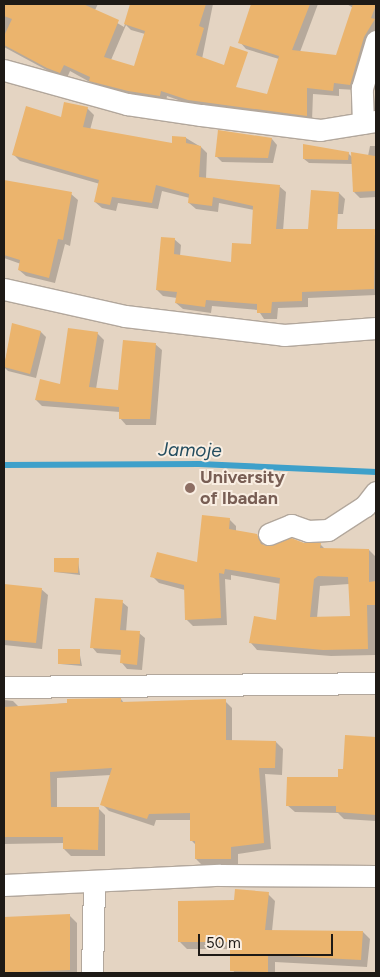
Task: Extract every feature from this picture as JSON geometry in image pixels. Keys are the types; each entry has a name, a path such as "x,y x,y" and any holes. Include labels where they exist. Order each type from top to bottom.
{"street":[{"path":"5,75 127,104 320,130 369,122 362,88 376,41"},
{"path":"4,289 125,316 284,335 376,328"},
{"path":"269,534 291,525 308,531 328,530 365,506 376,492"},
{"path":"4,687 376,683"},
{"path":"4,885 220,875 376,876"},
{"path":"92,973 94,882"}],"shaded area":[{"name":"University of Ibadan","path":"4,4 376,4 376,973 4,973"}],"building":[{"path":"4,4 83,4 119,20 104,57 134,66 145,31 124,24 130,4 206,4 199,26 204,28 196,55 224,65 230,46 248,52 236,87 267,94 279,56 238,43 251,4 310,4 292,50 336,55 353,4 376,5 371,18 375,19 364,37 350,85 334,83 333,91 307,88 307,116 188,100 161,91 160,96 128,91 89,81 90,77 64,65 60,73 4,45 4,36 12,19 4,16"},
{"path":"64,102 88,107 83,127 172,143 172,136 186,137 186,143 201,146 199,177 280,185 276,229 308,229 311,190 339,192 337,229 375,229 374,289 302,292 302,301 272,302 271,313 257,313 257,304 206,300 205,307 175,303 177,292 156,290 161,237 175,238 174,254 231,262 232,243 251,244 253,206 213,197 212,206 188,203 189,194 156,185 152,203 112,197 110,205 94,202 99,180 12,155 26,106 61,117"},
{"path":"218,130 272,138 268,158 215,157"},
{"path":"303,144 349,152 348,160 303,159"},
{"path":"351,152 375,156 376,191 353,192"},
{"path":"4,180 72,192 63,240 58,239 49,278 18,270 20,260 4,255"},
{"path":"12,323 41,331 30,374 4,367"},
{"path":"68,328 98,332 89,387 118,390 123,340 156,343 150,419 119,419 119,407 35,400 40,379 60,384"},
{"path":"202,515 230,518 229,529 257,534 261,544 267,546 291,538 304,543 321,543 320,548 369,549 369,582 376,581 376,605 367,605 368,649 323,650 249,643 254,616 276,620 280,578 225,569 224,574 219,573 221,618 185,620 184,585 150,577 157,552 197,562","holes":["318,576 348,577 350,616 310,617 314,579"]},
{"path":"54,558 79,558 78,573 54,572"},
{"path":"4,584 42,588 36,643 4,640"},
{"path":"95,598 123,600 120,630 140,631 137,665 120,663 121,650 90,648"},
{"path":"58,649 80,649 80,664 58,664"},
{"path":"121,698 121,702 226,699 226,740 276,741 275,768 259,768 264,843 231,847 231,859 195,859 195,841 190,841 190,813 149,814 147,819 100,805 112,768 50,772 51,807 99,807 98,850 63,849 63,837 4,837 4,707 67,703 67,699"},
{"path":"345,735 376,737 376,815 336,812 336,806 286,806 287,777 338,777 338,769 343,769"},
{"path":"235,889 269,892 265,930 363,931 361,960 268,955 268,972 230,971 230,942 178,942 178,901 234,900"},
{"path":"70,914 70,970 4,973 4,917"}],"waterway":[{"name":"Jamoje","path":"4,465 199,464 376,472"}],"place":[{"name":"University of Ibadan","path":"190,488"}]}
